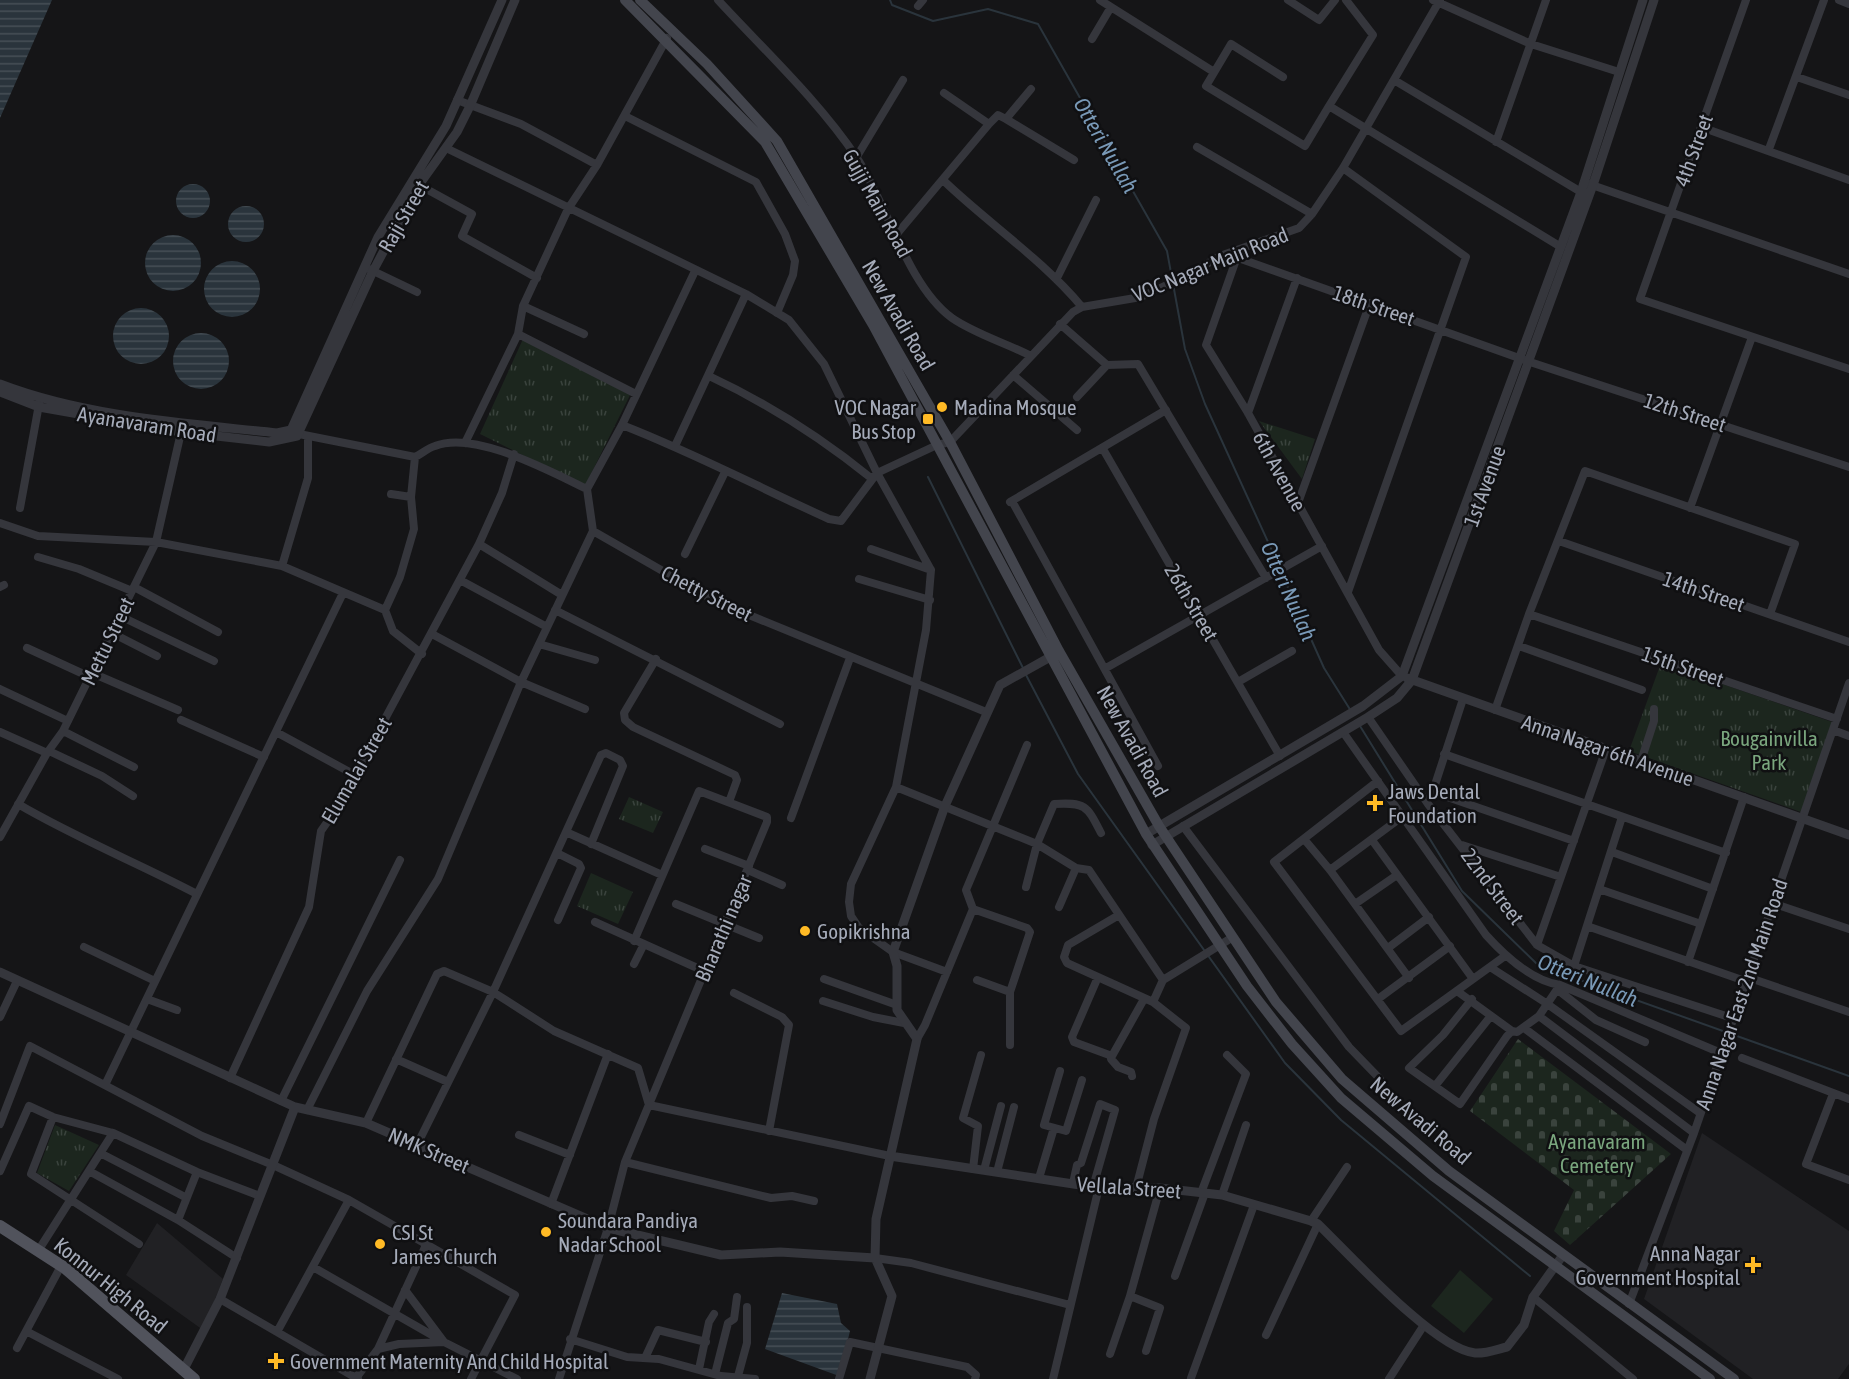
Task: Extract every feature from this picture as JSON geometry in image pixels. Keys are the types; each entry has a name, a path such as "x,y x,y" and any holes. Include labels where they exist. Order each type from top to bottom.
{"main road":[{"name":"New Avadi Road","path":"625,0 765,142 873,325 1152,845 1219,946 1293,1044 1341,1098 1433,1176 1710,1379"},
{"name":"New Avadi Road","path":"640,0 707,64 777,141 950,442 1059,651 1159,826 1276,1002 1342,1079 1449,1171 1734,1379"},
{"name":"Konnur High Road","path":"0,1226 61,1266 194,1379"}],"street":[{"name":"Raji Street","path":"368,269 419,185 446,148 470,106 515,0"},
{"name":"Gujji Main Road","path":"718,0 824,115 856,158 924,287 953,318 1031,356"},
{"path":"1100,0 1214,72"},
{"path":"1288,0 1319,20 1335,0"},
{"path":"1283,77 1231,44 1206,86 1305,146 1373,35 1372,30 1346,0"},
{"path":"1496,142 1546,0"},
{"name":"1st Avenue","path":"1402,676 1581,192 1589,184 1618,72 1643,0"},
{"name":"1st Avenue","path":"1152,845 1361,721 1397,698 1412,680 1530,362 1589,184 1654,0"},
{"name":"4th Street","path":"1746,0 1640,299 1752,337"},
{"path":"1769,149 1824,0"},
{"path":"1839,0 1849,4"},
{"path":"1437,1 1531,44 1618,72"},
{"name":"VOC Nagar Main Road","path":"950,442 1060,324 1082,307 1152,292 1227,254 1299,228 1312,214 1343,168 1437,1"},
{"name":"Raji Street","path":"294,433 368,269 378,237 446,126 500,3"},
{"path":"500,3 511,10"},
{"path":"1092,39 1111,7"},
{"path":"465,443 518,334 524,306 568,209 597,165 671,30"},
{"path":"1797,77 1849,95"},
{"path":"1394,80 1581,192"},
{"path":"856,158 903,81"},
{"path":"1006,119 1031,89"},
{"path":"944,93 989,124"},
{"path":"457,100 521,124 597,165"},
{"path":"1329,106 1561,247"},
{"path":"896,235 998,115 1074,160"},
{"path":"625,116 756,182 785,234 795,261 793,275 777,313"},
{"path":"1701,127 1769,149 1849,180"},
{"path":"1197,147 1312,214"},
{"path":"446,148 746,294 789,320 824,364 874,476 931,570 930,600 917,684 896,787 851,884 849,902 851,916 859,928 893,952 947,972"},
{"path":"1343,168 1466,257 1348,592"},
{"path":"944,181 991,225 1058,278 1082,307"},
{"path":"1589,184 1849,274"},
{"path":"419,185 472,214 462,236 537,278"},
{"path":"1058,278 1096,200"},
{"name":"18th Street","path":"1227,254 1520,358"},
{"name":"6th Avenue","path":"1237,257 1206,345 1248,413 1379,650 1402,676"},
{"path":"368,269 417,292"},
{"path":"307,1110 367,991 438,879 521,682 592,531 587,489 622,425 695,271"},
{"path":"1248,413 1297,278"},
{"path":"675,446 746,294"},
{"path":"1298,503 1370,303"},
{"path":"524,306 584,334"},
{"path":"1060,324 1107,365 1138,364 1266,578"},
{"path":"518,334 636,394"},
{"path":"1690,508 1752,337 1849,369"},
{"name":"12th Street","path":"1520,358 1849,467"},
{"path":"1077,397 1107,365"},
{"path":"1013,375 1077,430"},
{"path":"709,376 770,405 874,476"},
{"name":"Ayanavaram Road","path":"0,384 39,403"},
{"name":"Ayanavaram Road","path":"0,392 39,403 269,442 294,433"},
{"path":"20,508 39,403"},
{"path":"1158,766 1106,668 1010,502 1166,410"},
{"path":"622,425 675,446 725,472 837,522 845,518 874,476 937,445 950,442"},
{"name":"Mettu Street","path":"1,832 63,731 156,542 182,427"},
{"path":"294,433 415,457 437,445 465,443 514,454 587,489"},
{"path":"282,566 308,478 308,437"},
{"name":"26th Street","path":"1103,449 1280,756"},
{"name":"Elumalai Street","path":"230,1078 309,907 321,831 422,654 479,544 502,493 514,454"},
{"path":"415,457 411,497 414,529 400,577 385,610 393,632 422,654"},
{"path":"1495,710 1529,614 1585,471 1795,544 1770,614"},
{"path":"686,554 725,472"},
{"path":"391,494 411,497"},
{"path":"0,523 38,536 156,542 282,566 385,610"},
{"name":"Chetty Street","path":"592,531 715,601 986,712"},
{"name":"14th Street","path":"1559,541 1849,642"},
{"path":"479,544 562,595"},
{"path":"1106,668 1322,546"},
{"path":"871,549 931,570"},
{"path":"38,557 80,569 133,589 219,632"},
{"path":"859,579 930,600"},
{"path":"460,580 547,627"},
{"path":"105,1085 343,593"},
{"path":"555,610 657,659 780,724"},
{"name":"15th Street","path":"1529,614 1837,719"},
{"path":"120,616 214,661"},
{"path":"112,633 157,656"},
{"path":"432,634 521,682 585,709"},
{"path":"539,644 595,660"},
{"path":"1519,646 1642,690"},
{"path":"27,648 178,710"},
{"path":"1238,682 1292,651"},
{"path":"917,1039 904,1023 897,1005 897,966 893,952 945,806 1000,685 1052,656"},
{"path":"791,818 850,658"},
{"path":"657,659 624,713 625,720 633,727 735,775 737,780 729,802"},
{"path":"1146,834 1352,713 1402,676"},
{"name":"Anna Nagar 6th Avenue","path":"1402,676 1849,835"},
{"name":"Anna Nagar East 2nd Main Road","path":"1629,1304 1694,1133 1849,683"},
{"path":"0,689 68,721"},
{"path":"1428,804 1463,699"},
{"path":"1641,761 1654,721 1654,710"},
{"path":"181,720 264,757"},
{"name":"22nd Street","path":"1361,721 1461,845 1537,945 1574,966 1732,1018"},
{"path":"1833,730 1849,736"},
{"path":"63,731 134,767"},
{"path":"0,732 102,776 133,796"},
{"path":"276,732 354,775"},
{"path":"1343,732 1486,935 1505,956 1549,984 1721,1053"},
{"path":"870,1379 880,1349 892,1296 875,1258 876,1219 917,1039 973,909 966,890 1027,745"},
{"path":"1537,945 1606,749"},
{"path":"417,1145 493,992 601,755 606,753 620,759 623,766 591,844"},
{"path":"1444,754 1726,852"},
{"path":"1378,781 1274,862 1401,1031 1505,956"},
{"path":"896,787 1037,844 1076,868 1089,870 1162,980"},
{"name":"Bharathi nagar","path":"559,1379 570,1339 608,1228 625,1162 768,819 764,815 701,791 662,875"},
{"path":"1433,792 1574,841"},
{"path":"1688,962 1744,797"},
{"path":"1026,887 1037,844 1054,804 1078,802 1090,812 1101,833"},
{"path":"18,804 57,827 197,894"},
{"path":"1330,870 1402,816"},
{"path":"1574,966 1622,817"},
{"path":"1183,826 1342,1038 1380,1079"},
{"path":"566,832 662,875 634,941"},
{"path":"1304,839 1330,870 1409,978"},
{"path":"1372,840 1473,979"},
{"path":"1461,845 1561,877"},
{"path":"705,849 782,885"},
{"path":"1612,852 1713,889"},
{"path":"557,853 579,864 581,868 558,920"},
{"path":"281,1101 400,860"},
{"path":"1059,908 1076,868"},
{"path":"1355,904 1397,875"},
{"path":"1599,889 1701,924"},
{"path":"1772,903 1849,928"},
{"path":"676,904 759,938"},
{"path":"973,909 1027,928 1030,932 1011,992 1010,1045"},
{"path":"1119,915 1068,945 1064,957 1067,963 1153,1002 1186,1028 1154,1119 1136,1188"},
{"path":"1388,948 1429,917"},
{"path":"595,922 643,946 704,970"},
{"path":"1587,926 1688,962 1849,1012"},
{"path":"1153,1002 1162,980 1233,937"},
{"path":"633,964 643,946"},
{"path":"1377,999 1409,978 1450,946"},
{"path":"84,947 155,981"},
{"path":"1490,967 1546,1003 1700,1113"},
{"path":"366,1124 437,974 444,971 493,992 554,1031 638,1068 649,1106"},
{"name":"NMK Street","path":"0,972 295,1107 366,1124 608,1228 721,1255 780,1252 875,1258"},
{"path":"1098,977 1072,1037 1074,1042 1112,1056"},
{"path":"824,979 897,1005"},
{"path":"977,980 1011,992"},
{"path":"0,1017 17,981"},
{"path":"1457,991 1472,999 1490,1017 1512,1031 1518,1032 1539,1016 1559,987"},
{"path":"1559,987 1596,1020 1645,1042"},
{"path":"734,993 782,1017 789,1025 769,1131"},
{"path":"147,999 177,1010"},
{"path":"1132,1076 1131,1072 1118,1067 1111,1059 1143,999"},
{"path":"1472,999 1443,1035 1409,1068 1460,1104 1512,1031"},
{"path":"823,1001 873,1017 904,1023"},
{"path":"1539,1016 1694,1133"},
{"path":"1435,1086 1490,1017"},
{"path":"1524,1028 1687,1150"},
{"path":"0,1124 30,1046 202,1136 273,1164 349,1200 515,1295 471,1379"},
{"path":"551,1204 608,1054"},
{"path":"973,1169 978,1126 963,1118 981,1055"},
{"path":"1176,1276 1246,1074 1227,1056"},
{"path":"1742,1058 1849,1099"},
{"path":"396,1059 448,1082"},
{"path":"1060,1071 1044,1125 1066,1131 1082,1080"},
{"path":"1833,1094 1806,1164 1849,1180"},
{"path":"1053,1379 1115,1110 1100,1104 1072,1183"},
{"name":"Vellala Street","path":"649,1106 890,1156 973,1169 1096,1187 1160,1188 1222,1194 1314,1222 1424,1325 1445,1341 1474,1353 1507,1347 1524,1325 1533,1297 1563,1254"},
{"path":"984,1170 1001,1106"},
{"path":"1,1169 29,1107 53,1117 113,1133 197,1172 260,1196"},
{"path":"183,1371 220,1299 295,1107"},
{"path":"997,1172 1014,1107"},
{"path":"53,1117 31,1174 139,1244"},
{"path":"1222,1194 1246,1125"},
{"path":"1040,1178 1054,1128"},
{"path":"38,1251 102,1154 113,1133"},
{"path":"519,1135 570,1155"},
{"path":"102,1154 185,1197"},
{"path":"625,1162 771,1198 792,1197 814,1201"},
{"path":"1266,1335 1314,1222 1347,1167"},
{"path":"89,1171 178,1220 237,1258"},
{"path":"178,1220 185,1197 197,1172"},
{"path":"1110,1353 1130,1296 1160,1188"},
{"path":"277,1332 349,1200"},
{"path":"1191,1378 1254,1205"},
{"path":"220,1299 357,1378 378,1349 426,1245"},
{"path":"875,1258 911,1263 1070,1305"},
{"path":"17,1348 61,1266"},
{"path":"313,1267 480,1362 517,1379"},
{"path":"405,1290 444,1342"},
{"path":"1130,1296 1160,1308 1146,1351"},
{"path":"715,1374 728,1323 734,1318 737,1297"},
{"path":"1533,1297 1633,1379"},
{"path":"738,1376 747,1342 747,1307"},
{"path":"699,1370 714,1314"},
{"path":"1389,1379 1424,1325"},
{"path":"645,1358 657,1330 706,1342"},
{"path":"26,1331 118,1379"},
{"path":"570,1339 615,1355 659,1359 715,1374 755,1379"},
{"path":"378,1349 399,1344 444,1342"},
{"path":"839,1379 850,1342 967,1367 976,1375 975,1379"}],"shaded area":[{"path":"0,0 52,0 0,118"},
{"path":"193,184 205,189 210,201 205,213 193,218 181,213 176,201 181,189"},
{"path":"246,206 259,211 264,224 259,237 246,242 233,237 228,224 233,211"},
{"path":"173,235 188,240 196,248 201,263 196,278 188,286 173,291 158,286 150,278 145,263 150,248 158,240"},
{"path":"232,261 247,266 255,274 260,289 255,304 247,312 232,317 217,312 209,304 204,289 209,274 217,266"},
{"path":"141,308 156,313 164,321 169,336 164,351 156,359 141,364 126,359 118,351 113,336 118,321 126,313"},
{"path":"201,333 216,338 224,346 229,361 224,376 216,384 201,389 186,384 178,376 173,361 178,346 186,338"},
{"name":"Anna Nagar Government Hospital","path":"1702,1133 1849,1231 1849,1364 1838,1379 1753,1379 1644,1299"},
{"path":"157,1223 223,1279 203,1330 126,1275"},
{"path":"782,1293 837,1304 841,1323 850,1331 839,1376 765,1349"}],"green space":[{"path":"523,339 630,395 585,486 480,434"},
{"path":"1259,421 1315,439 1302,479"},
{"name":"Bougainvilla Park","path":"1661,663 1832,722 1801,812 1629,751"},
{"path":"629,797 663,812 653,833 619,819"},
{"path":"591,873 633,892 618,924 577,906"},
{"name":"Ayanavaram Cemetery","path":"1518,1039 1671,1154 1570,1245 1554,1231 1574,1190 1470,1111"},
{"path":"55,1125 99,1145 69,1191 37,1173"},
{"path":"1460,1270 1493,1299 1464,1333 1431,1306"}],"waterway":[{"name":"Otteri Nullah","path":"890,0 892,5 933,21 988,9 1038,24 1167,251 1185,349 1205,404 1279,566"},
{"path":"928,477 1023,668"},
{"name":"Otteri Nullah","path":"1281,572 1324,668 1351,711"},
{"path":"1025,673 1078,774 1285,1063 1341,1120 1530,1276"},
{"name":"Otteri Nullah","path":"1360,726 1462,891 1538,965 1849,1076"}],"place":[{"name":"Madina Mosque","path":"942,407"},
{"name":"VOC Nagar Bus Stop","path":"928,419"},
{"name":"Jaws Dental Foundation","path":"1375,803"},
{"name":"Gopikrishna","path":"805,931"},
{"name":"Soundara Pandiya Nadar School","path":"546,1232"},
{"name":"CSI St James Church","path":"380,1244"},
{"name":"Anna Nagar Government Hospital","path":"1753,1265"},
{"name":"Government Maternity And Child Hospital","path":"276,1361"}]}
